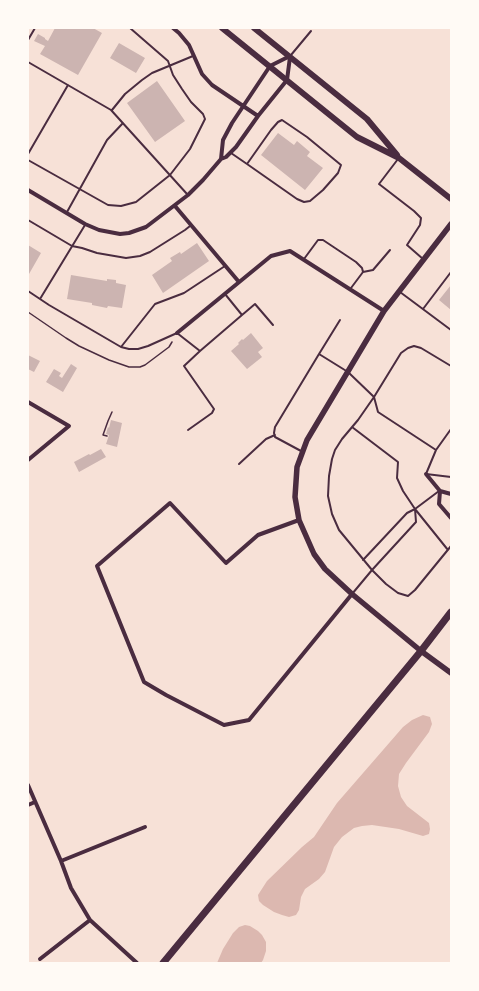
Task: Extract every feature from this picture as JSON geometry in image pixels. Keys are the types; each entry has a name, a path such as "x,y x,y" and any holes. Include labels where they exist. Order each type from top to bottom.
{"main road":[{"path":"222,28 357,137 399,158 451,199"},
{"path":"254,28 367,119 399,158"},
{"path":"163,963 421,651 451,612"}],"street":[{"path":"173,28 189,45 202,74 212,85 258,116"},
{"path":"221,159 223,140 232,123 270,66 290,56"},
{"path":"28,190 85,224 99,230 120,234 129,233 146,227 188,195 221,159 226,157 236,147 286,80 290,56"},
{"path":"175,206 240,282"},
{"path":"451,224 384,311 307,440 297,467 295,496 299,520 314,554 326,569 352,594 421,651 451,673"},
{"path":"177,333 271,256 290,251 384,311"},
{"path":"28,402 68,426 28,460"},
{"path":"426,474 440,490 451,494"},
{"path":"440,490 440,504 451,518"},
{"path":"299,520 258,535 226,563 170,503 97,566 144,682 166,696 224,725 249,720 352,594"},
{"path":"28,785 71,888 90,920 137,963"},
{"path":"28,805 35,802"},
{"path":"61,861 145,827"},
{"path":"40,959 90,920"}],"lane":[{"path":"28,40 35,28"},
{"path":"28,160 108,205 121,206 136,202 170,175 190,149 205,119 203,114 191,102 173,75 168,61 130,28"},
{"path":"290,56 311,31"},
{"path":"112,110 118,101 131,88 152,73 194,56"},
{"path":"28,62 112,110 188,195"},
{"path":"28,154 68,85"},
{"path":"230,153 304,202 310,201 323,190 338,173 341,165 307,136 282,120 278,122 271,130 247,164"},
{"path":"67,212 107,140 123,123"},
{"path":"399,158 379,184 421,218 420,225 407,245 424,260"},
{"path":"28,220 72,246 97,253 126,258 140,256 150,252 191,225"},
{"path":"40,299 85,224"},
{"path":"303,259 318,240 323,240 356,262 362,268 363,272"},
{"path":"350,289 363,272 373,270 390,250"},
{"path":"120,347 155,304 184,294 226,265"},
{"path":"422,309 451,272"},
{"path":"28,291 120,347 138,349 177,333 200,351"},
{"path":"399,292 451,330"},
{"path":"224,294 242,315"},
{"path":"188,430 212,413 214,409 184,366 255,304 273,325"},
{"path":"302,452 275,437 275,428 340,320"},
{"path":"451,366 421,348 414,346 401,353 374,397 335,450 329,476 328,496 332,514 339,530 372,570 386,584 398,593 408,596 415,590 451,546"},
{"path":"320,354 348,372 374,397 378,412 436,450"},
{"path":"352,427 398,462 397,478 403,491 415,509 448,550"},
{"path":"451,429 436,450 426,474 451,477"},
{"path":"239,464 266,439 275,435"},
{"path":"363,560 407,513 415,509 440,490"},
{"path":"352,594 416,522 415,509"}],"path":[{"path":"28,312 72,342 109,360 129,367 140,367 145,365 169,347 177,333"},
{"path":"107,436 103,435 112,412"}],"shaded area":[{"path":"423,715 430,717 432,724 429,732 399,774 398,786 401,797 407,806 429,823 429,834 423,836 399,829 372,825 354,828 342,837 334,847 325,872 319,879 305,889 296,915 289,917 282,915 263,905 259,901 258,895 267,881 314,837 337,803 403,727 412,720"},
{"path":"245,925 258,931 266,942 266,951 261,963 217,963 223,949 233,933 239,927"}],"building":[{"path":"55,28 93,28 102,33 78,75 40,54 45,46 34,41 38,34 48,41"},
{"path":"119,43 145,58 136,73 110,58"},
{"path":"157,81 185,121 155,142 127,103"},
{"path":"278,133 294,145 297,141 310,152 307,156 323,168 305,190 261,155"},
{"path":"197,243 209,261 163,293 152,275 172,261 170,258 180,252 181,254"},
{"path":"28,245 41,253 29,274 28,273"},
{"path":"71,275 107,281 107,279 116,280 116,283 126,285 122,308 108,306 107,308 92,305 92,303 67,299"},
{"path":"451,285 451,310 439,300"},
{"path":"251,333 263,348 258,352 262,357 247,369 231,351 242,339 243,340"},
{"path":"28,355 40,361 34,372 28,369"},
{"path":"71,364 77,368 63,392 46,382 54,369 61,373 59,376 62,378"},
{"path":"111,420 122,423 117,447 106,444 109,435 106,434"},
{"path":"101,449 106,457 79,472 74,462"}]}
